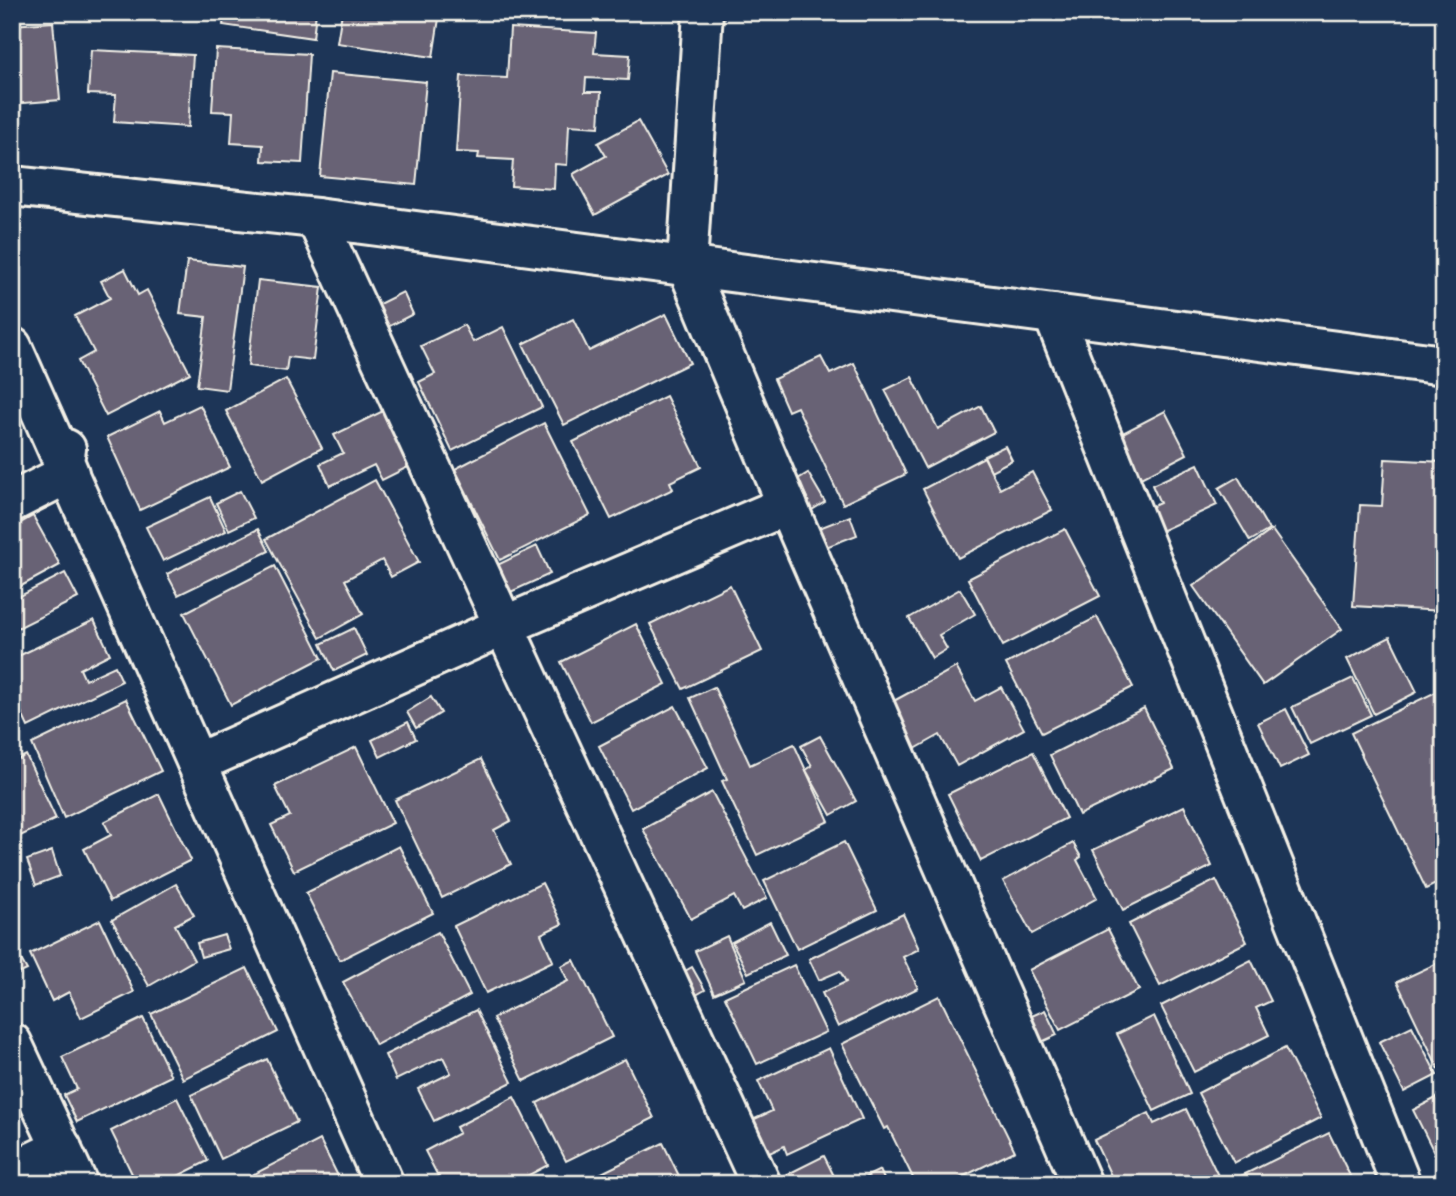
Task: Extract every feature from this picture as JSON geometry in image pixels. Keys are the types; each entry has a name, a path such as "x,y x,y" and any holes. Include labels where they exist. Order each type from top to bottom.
{"street":[{"path":"703,12 687,266 787,505 1082,1184"},
{"path":"12,186 316,218 1444,365"},
{"path":"316,218 761,1184"},
{"path":"1053,314 1401,1184"},
{"path":"12,347 384,1184"},
{"path":"68,473 64,461 72,417"},
{"path":"12,502 68,473"},
{"path":"197,763 504,626 787,505"},
{"path":"12,1043 78,1184"},
{"path":"12,1172 62,1148"}],"building":[{"path":"225,12 316,12 313,38 223,25"},
{"path":"342,12 440,12 433,57 337,43"},
{"path":"53,22 60,100 12,104 12,25"},
{"path":"510,28 596,33 594,53 630,55 628,80 586,78 585,92 601,92 599,127 569,125 567,165 555,164 554,189 511,186 513,160 478,158 479,153 456,152 461,76 507,78"},
{"path":"216,49 309,54 302,163 262,161 263,145 231,143 233,112 212,111"},
{"path":"91,50 193,55 188,127 114,122 116,95 88,94"},
{"path":"330,73 426,82 416,185 320,176"},
{"path":"638,121 668,175 595,215 573,174 606,156 598,143"},
{"path":"187,261 243,267 227,390 197,386 206,317 180,314"},
{"path":"125,269 138,295 147,290 190,373 106,416 78,361 94,352 75,316 110,298 101,281"},
{"path":"258,280 322,287 313,360 288,357 286,371 248,366"},
{"path":"403,292 413,314 384,329 373,307"},
{"path":"666,314 690,363 564,425 523,344 573,319 589,351"},
{"path":"464,325 473,342 503,327 542,407 452,451 419,382 435,374 421,346"},
{"path":"821,357 830,374 854,363 906,474 843,504 797,407 788,411 774,379"},
{"path":"912,377 938,429 981,406 994,432 925,468 885,390"},
{"path":"286,379 322,448 262,480 226,411"},
{"path":"666,396 701,467 670,482 673,489 611,519 573,442"},
{"path":"200,405 230,467 140,510 107,437 160,411 165,422"},
{"path":"385,410 412,465 382,480 374,465 330,486 320,464 343,453 334,435"},
{"path":"1165,411 1187,454 1137,480 1115,437"},
{"path":"544,423 590,515 500,560 455,469"},
{"path":"1005,446 1012,460 991,471 984,456"},
{"path":"984,457 1000,489 1032,472 1052,510 958,558 923,489"},
{"path":"1385,459 1444,462 1444,611 1353,606 1360,505 1382,506"},
{"path":"1198,464 1217,505 1148,537 1137,513 1160,503 1152,485"},
{"path":"808,473 825,502 805,514 788,485"},
{"path":"1238,477 1269,530 1250,541 1219,488"},
{"path":"375,480 419,562 391,577 382,560 345,580 363,614 320,638 266,539"},
{"path":"240,491 254,518 229,530 216,503"},
{"path":"210,497 226,531 163,561 146,527"},
{"path":"33,516 60,565 12,591 12,528"},
{"path":"850,516 857,535 821,549 814,530"},
{"path":"258,529 269,551 178,595 167,574"},
{"path":"1065,529 1100,596 1003,646 968,579"},
{"path":"1272,530 1342,629 1263,685 1193,586"},
{"path":"537,546 550,574 502,596 489,569"},
{"path":"275,566 322,658 231,705 184,613"},
{"path":"65,573 78,598 12,631 12,600"},
{"path":"730,585 762,651 683,689 650,624"},
{"path":"960,589 975,614 939,635 947,649 932,658 909,618"},
{"path":"1097,617 1133,687 1042,733 1006,664"},
{"path":"94,620 110,654 80,669 85,680 115,666 122,681 28,727 12,692 12,659"},
{"path":"636,624 666,684 591,722 561,662"},
{"path":"354,628 367,655 334,671 321,644"},
{"path":"1390,637 1417,692 1374,714 1347,659"},
{"path":"956,667 975,701 1001,687 1024,729 957,766 940,735 915,749 890,703"},
{"path":"1353,678 1371,715 1310,744 1292,707"},
{"path":"714,687 750,765 794,744 829,821 757,855 722,781 727,779 690,698"},
{"path":"1444,688 1444,880 1426,889 1351,733"},
{"path":"431,697 441,713 416,728 407,712"},
{"path":"126,699 161,771 64,818 32,744"},
{"path":"675,706 708,768 631,809 599,746"},
{"path":"1144,708 1174,769 1079,815 1050,755"},
{"path":"1286,709 1309,755 1280,769 1258,723"},
{"path":"408,722 416,739 380,757 372,740"},
{"path":"820,736 856,801 831,815 806,770 812,766 801,746"},
{"path":"356,747 393,823 294,871 271,825 290,816 275,786"},
{"path":"1033,752 1066,818 981,861 948,794"},
{"path":"26,755 56,819 12,840 12,762"},
{"path":"481,759 511,821 494,830 511,864 442,898 395,800"},
{"path":"712,792 767,898 742,911 734,896 691,919 643,829"},
{"path":"159,794 191,860 110,901 84,849 111,835 104,822"},
{"path":"1184,806 1212,866 1123,910 1093,850"},
{"path":"844,842 877,910 797,949 764,881"},
{"path":"1073,843 1081,857 1077,860 1097,898 1032,934 1003,881"},
{"path":"399,846 433,913 340,960 306,893"},
{"path":"52,851 60,876 36,885 27,860"},
{"path":"1216,880 1247,942 1160,986 1129,924"},
{"path":"542,883 562,924 541,934 553,961 486,993 454,926"},
{"path":"176,884 194,915 175,925 194,960 149,986 112,920"},
{"path":"903,914 919,949 903,957 918,988 838,1027 822,993 846,982 840,971 819,980 809,959"},
{"path":"100,920 134,992 81,1018 69,992 52,1001 30,954"},
{"path":"770,922 786,955 748,973 732,942"},
{"path":"1108,929 1139,990 1060,1030 1029,970"},
{"path":"438,932 470,995 376,1045 343,982"},
{"path":"224,935 229,949 201,957 197,943"},
{"path":"727,936 746,980 714,994 695,951"},
{"path":"19,956 27,970 12,977 12,959"},
{"path":"574,960 612,1037 524,1081 493,1018 568,981 561,966"},
{"path":"1251,960 1271,1001 1256,1008 1269,1035 1194,1072 1161,1006"},
{"path":"1444,960 1444,1080 1397,982"},
{"path":"794,965 826,1032 757,1064 725,997"},
{"path":"692,967 705,990 684,1002 671,979"},
{"path":"247,968 278,1032 183,1079 151,1014"},
{"path":"939,996 1015,1151 948,1184 916,1184 888,1127 884,1129 842,1044"},
{"path":"476,1010 512,1082 434,1121 418,1089 451,1073 443,1057 396,1080 385,1055"},
{"path":"1045,1010 1057,1035 1037,1044 1025,1019"},
{"path":"1154,1016 1190,1094 1154,1111 1117,1034"},
{"path":"143,1018 171,1076 77,1122 64,1095 77,1089 62,1057"},
{"path":"1412,1026 1437,1075 1404,1092 1379,1042"},
{"path":"829,1048 862,1119 787,1154 784,1146 759,1158 744,1124 772,1111 758,1081"},
{"path":"1285,1048 1321,1118 1234,1163 1198,1093"},
{"path":"267,1059 297,1122 221,1159 191,1095"},
{"path":"625,1059 654,1118 566,1161 537,1103"},
{"path":"1444,1094 1444,1172 1413,1110"},
{"path":"514,1097 548,1165 512,1184 442,1184 425,1151 459,1133 456,1127"},
{"path":"177,1098 208,1161 162,1184 137,1184 111,1131"},
{"path":"1186,1109 1222,1184 1115,1184 1094,1140 1149,1113 1154,1124"},
{"path":"1329,1133 1354,1184 1240,1184 1237,1178"},
{"path":"320,1140 342,1184 235,1184"},
{"path":"663,1143 683,1184 579,1184"},
{"path":"824,1156 838,1184 785,1184 782,1177"},
{"path":"880,1170 886,1184 856,1184 855,1182"}]}
